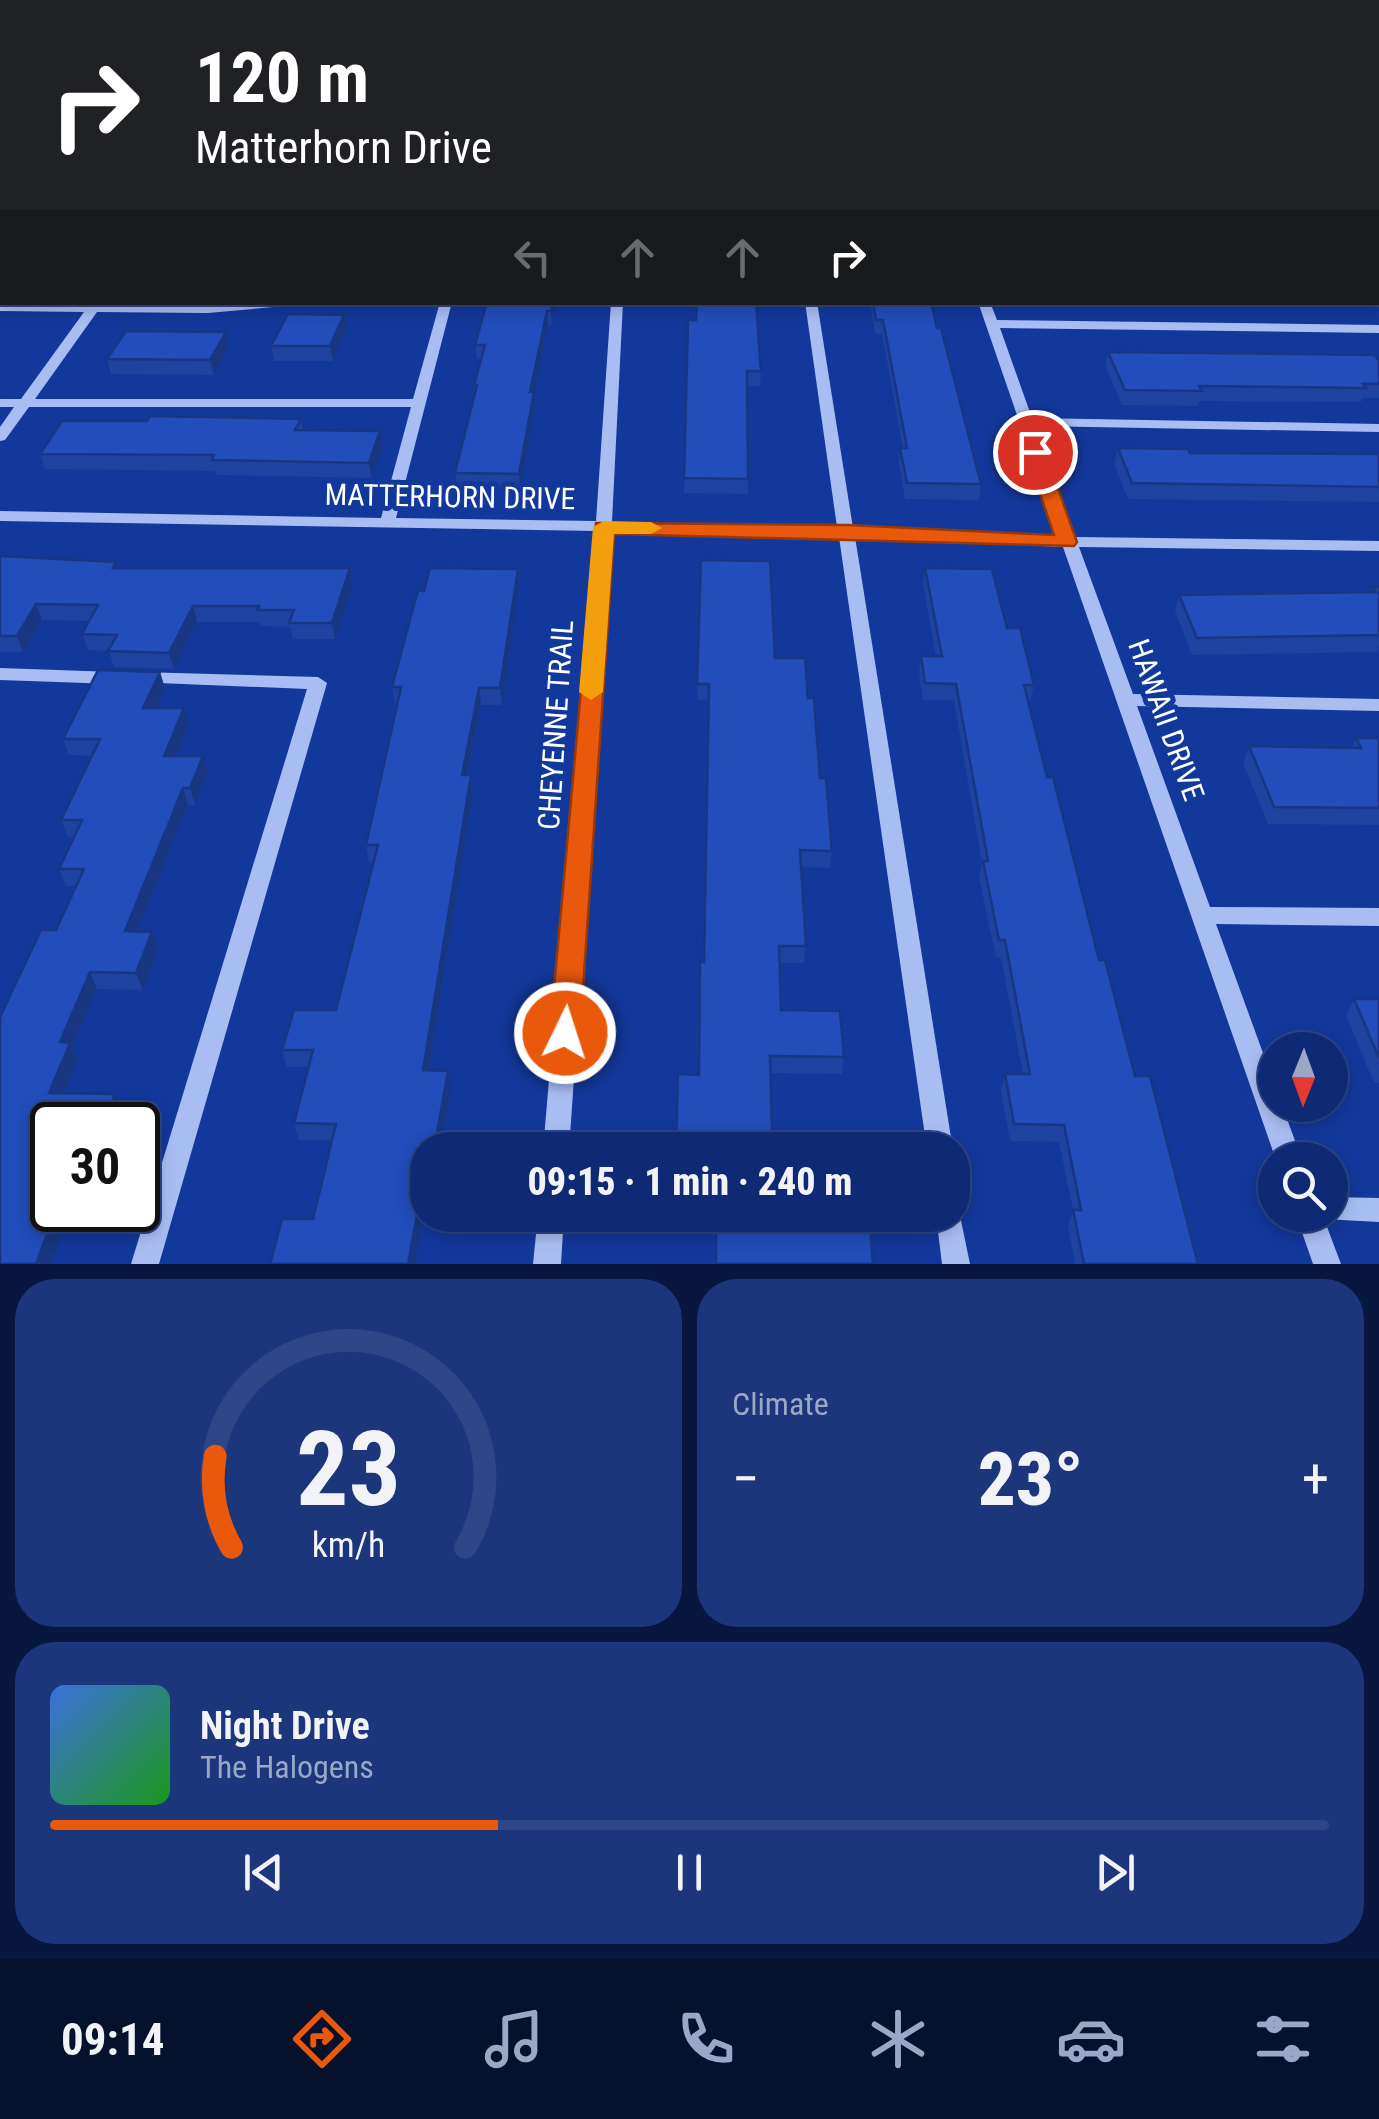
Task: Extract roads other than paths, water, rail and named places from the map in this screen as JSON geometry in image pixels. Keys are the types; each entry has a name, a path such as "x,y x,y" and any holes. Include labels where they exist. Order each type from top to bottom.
{"street":[{"path":"835,0 874,0"},
{"path":"0,307 208,309 252,305"},
{"path":"386,523 445,305"},
{"name":"CHEYENNE TRAIL","path":"557,1132 604,527 617,305"},
{"path":"812,305 937,1132"},
{"name":"HAWAII DRIVE","path":"985,305 1066,542 1283,1142"},
{"path":"0,437 96,306"},
{"path":"991,324 1379,328"},
{"path":"0,403 420,403"},
{"path":"1025,422 1379,428"},
{"name":"MATTERHORN DRIVE","path":"0,516 848,531 1066,542 1379,546"},
{"path":"0,674 318,684 144,1264"},
{"path":"1124,700 1379,705"},
{"path":"1203,915 1379,917"},
{"path":"1348,1209 1379,1210"},
{"path":"548,1264 550,1232"},
{"path":"951,1232 956,1264"},
{"path":"1315,1232 1327,1264"}]}
